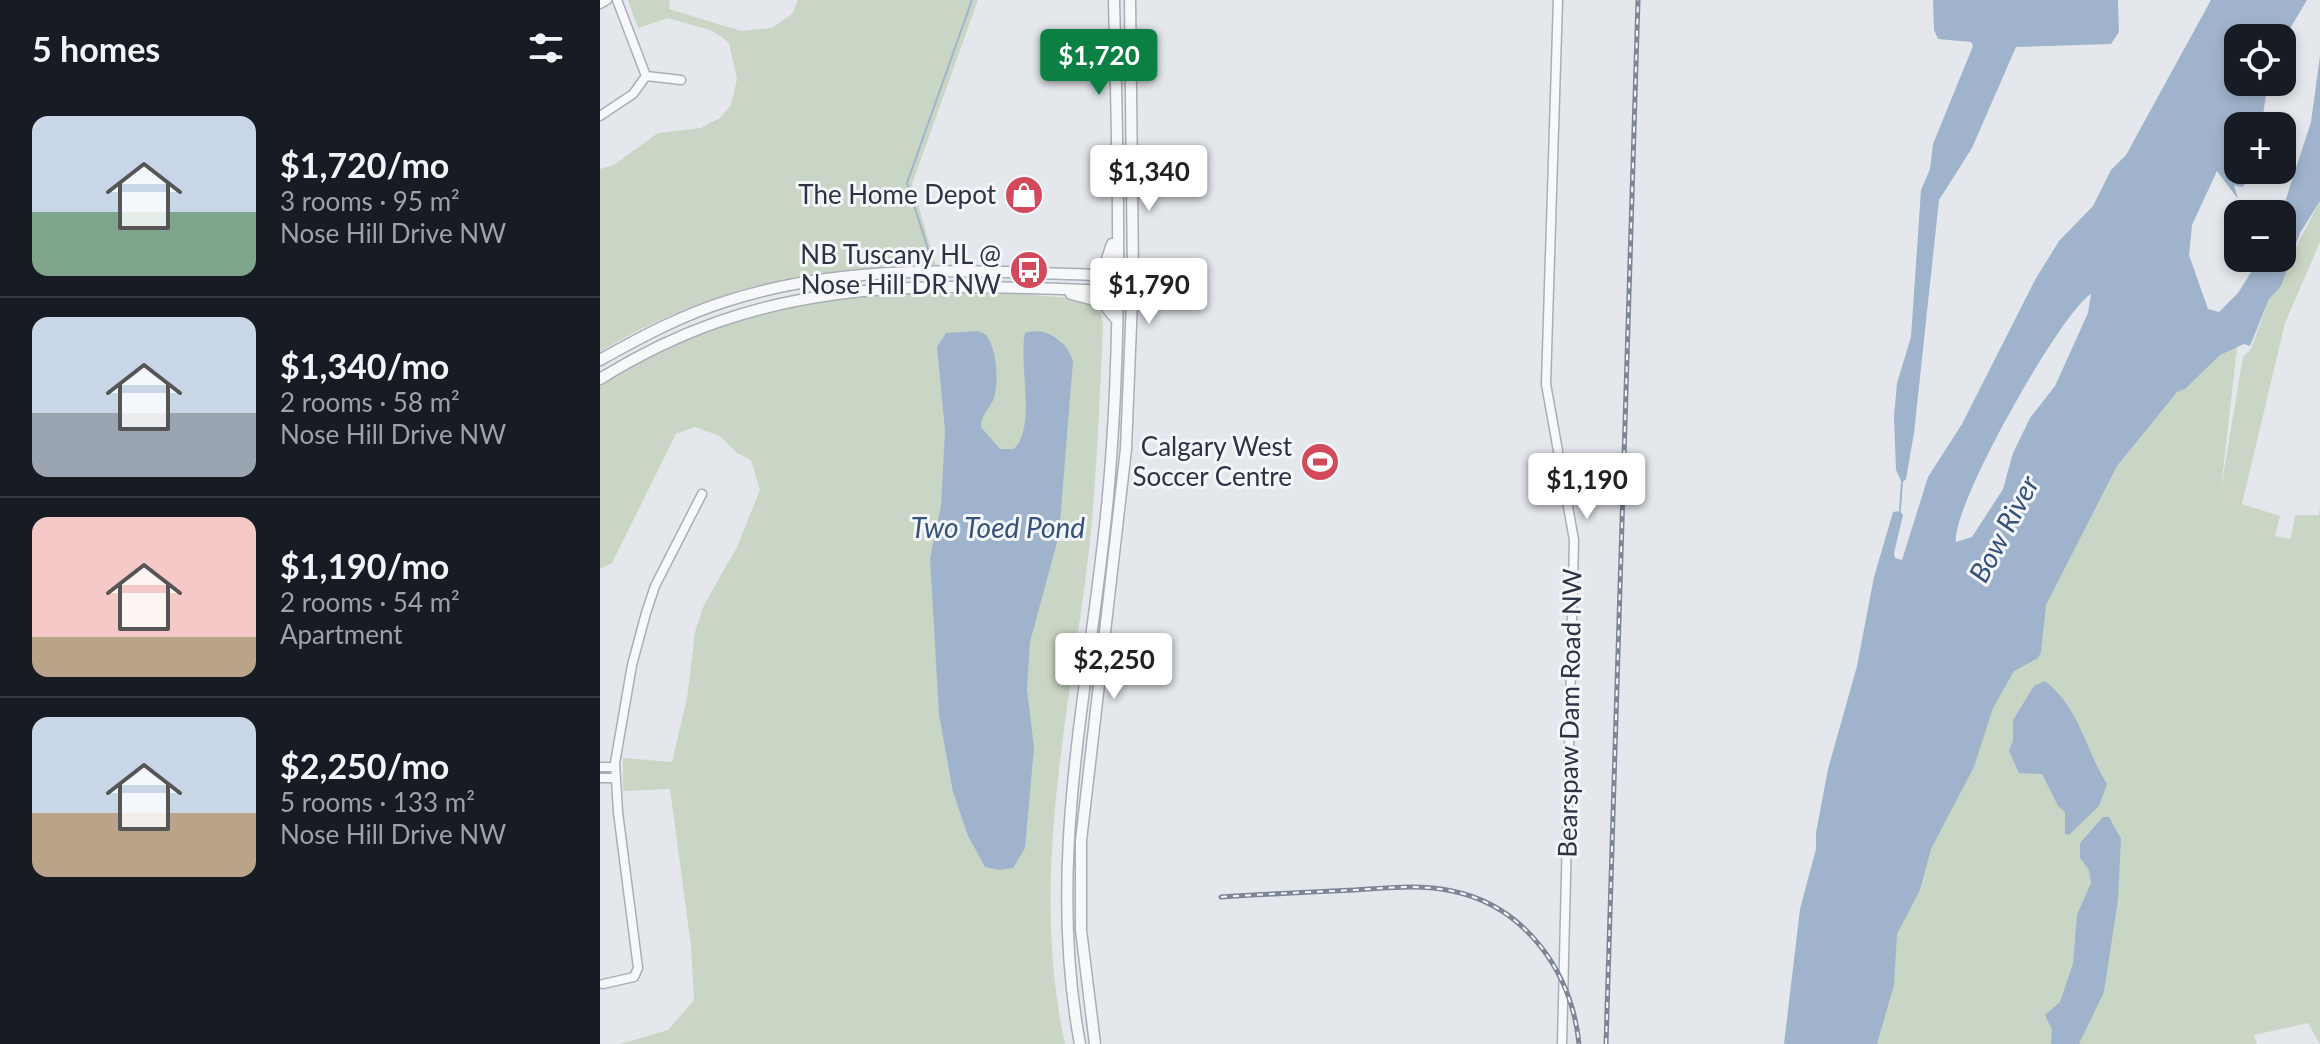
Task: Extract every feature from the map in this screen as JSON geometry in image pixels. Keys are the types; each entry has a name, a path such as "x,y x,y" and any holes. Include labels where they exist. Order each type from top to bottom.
{"street":[{"path":"600,4 607,0"},
{"path":"617,0 646,76"},
{"path":"1080,1044 1068,949 1066,843 1071,776 1108,494 1117,291 1114,0"},
{"path":"1095,1044 1081,930 1081,841 1121,507 1133,276 1130,0"},
{"name":"Bearspaw Dam Road NW","path":"1558,0 1546,384 1574,540 1562,1044"},
{"path":"646,76 681,80"},
{"path":"600,116 633,94 646,76"},
{"path":"1092,276 1101,269 1110,254 1118,194"},
{"path":"600,360 695,312 756,293 816,280 894,273 1133,276"},
{"path":"600,379 699,327 797,298 897,288 1132,291"},
{"path":"1050,290 1102,302 1116,319"},
{"path":"603,984 634,977 638,968 615,773 632,665 655,586 702,494"},
{"path":"600,767 615,773"},
{"path":"600,778 615,773"}],"green space":[{"path":"628,0 670,0 669,9 741,31 772,28 792,14 798,0 978,0 912,184 936,266 846,270 762,285 680,311 600,352 600,169 614,165 658,133 701,128 720,118 731,105 737,79 729,43 722,37 710,30 668,18 638,28"},
{"path":"2320,201 2320,242 2285,323 2242,504 2280,516 2275,536 2291,539 2295,515 2319,515 2320,506 2320,1044 2308,1023 2254,1035 2257,1044 1868,1044 1892,928 1993,693 2103,473 2185,373 2238,339 2221,489 2243,357 2251,349 2269,299 2283,272 2296,272 2296,247"},
{"path":"879,293 1022,294 1082,299 1101,313 1100,392 1091,525 1060,760 1051,874 1055,988 1065,1044 620,1044 668,1030 694,1000 691,946 670,789 623,791 623,758 672,762 687,698 695,632 704,605 737,547 760,490 751,460 737,453 720,436 695,427 676,434 612,563 600,569 600,386 668,348 734,323 768,313"}],"water":[{"path":"1933,0 2118,0 2119,32 2111,44 2016,47 1972,148 1939,200 1914,433 1906,479 1902,483 1896,470 1894,416 1897,383 1911,337 1921,190 1930,169 1933,144 1973,46 1971,42 1938,39 1934,30"},
{"name":"Bow River","path":"2211,0 2307,0 2293,24 2224,24 2224,96 2266,96 2263,112 2224,112 2224,180 2217,171 2192,225 2189,255 2208,309 2219,312 2238,293 2251,272 2286,272 2281,286 2269,299 2250,346 2244,344 2220,355 2185,389 2177,392 2117,466 2046,605 2041,652 2038,658 2014,671 1993,708 1974,767 1931,849 1920,890 1897,934 1894,985 1877,1044 1784,1044 1800,909 1816,849 1828,769 1857,666 1874,577 1893,512 1900,511 1903,515 1894,553 1895,558 1902,560 1928,477 1962,424 2035,280 2059,241 2093,206 2111,170 2126,155","holes":["2091,294 2088,313 2055,386 2030,418 2013,453 2003,489 1972,537 1956,542 1959,522 1971,491 2010,412 2057,335 2076,308"]},
{"path":"2320,56 2320,201 2296,244 2296,200 2286,200 2291,184 2296,184 2296,168 2311,122"},
{"path":"2227,184 2245,184 2242,187 2234,185 2238,199"},
{"name":"Two Toed Pond","path":"977,331 989,340 997,374 994,398 981,427 1000,449 1014,449 1021,439 1024,426 1025,333 1033,331 1054,337 1066,347 1073,361 1059,535 1030,642 1027,689 1034,748 1025,848 1013,868 999,870 985,867 968,836 953,792 939,715 930,558 941,506 945,430 937,347 946,333"},
{"path":"2045,681 2074,716 2107,784 2099,806 2069,835 2065,834 2065,812 2058,806 2042,774 2019,773 2009,751 2013,740 2013,720 2034,686"},
{"path":"2103,817 2109,817 2121,839 2118,900 2104,992 2079,1044 2051,1044 2052,1030 2045,1015 2060,1002 2073,964 2077,915 2091,883 2089,870 2080,858 2080,843"}],"waterway":[{"path":"929,252 907,183 972,0"},
{"path":"1900,510 1902,481"}],"railway":[{"path":"1606,1044 1638,0"},
{"path":"1221,897 1416,887 1452,891 1478,899 1502,911 1541,946 1567,992 1579,1044"}],"place":[{"name":"The Home Depot","path":"1024,195"},
{"name":"NB Tuscany HL @ Nose Hill DR NW","path":"1029,270"},
{"name":"Calgary West Soccer Centre","path":"1320,462"}]}
